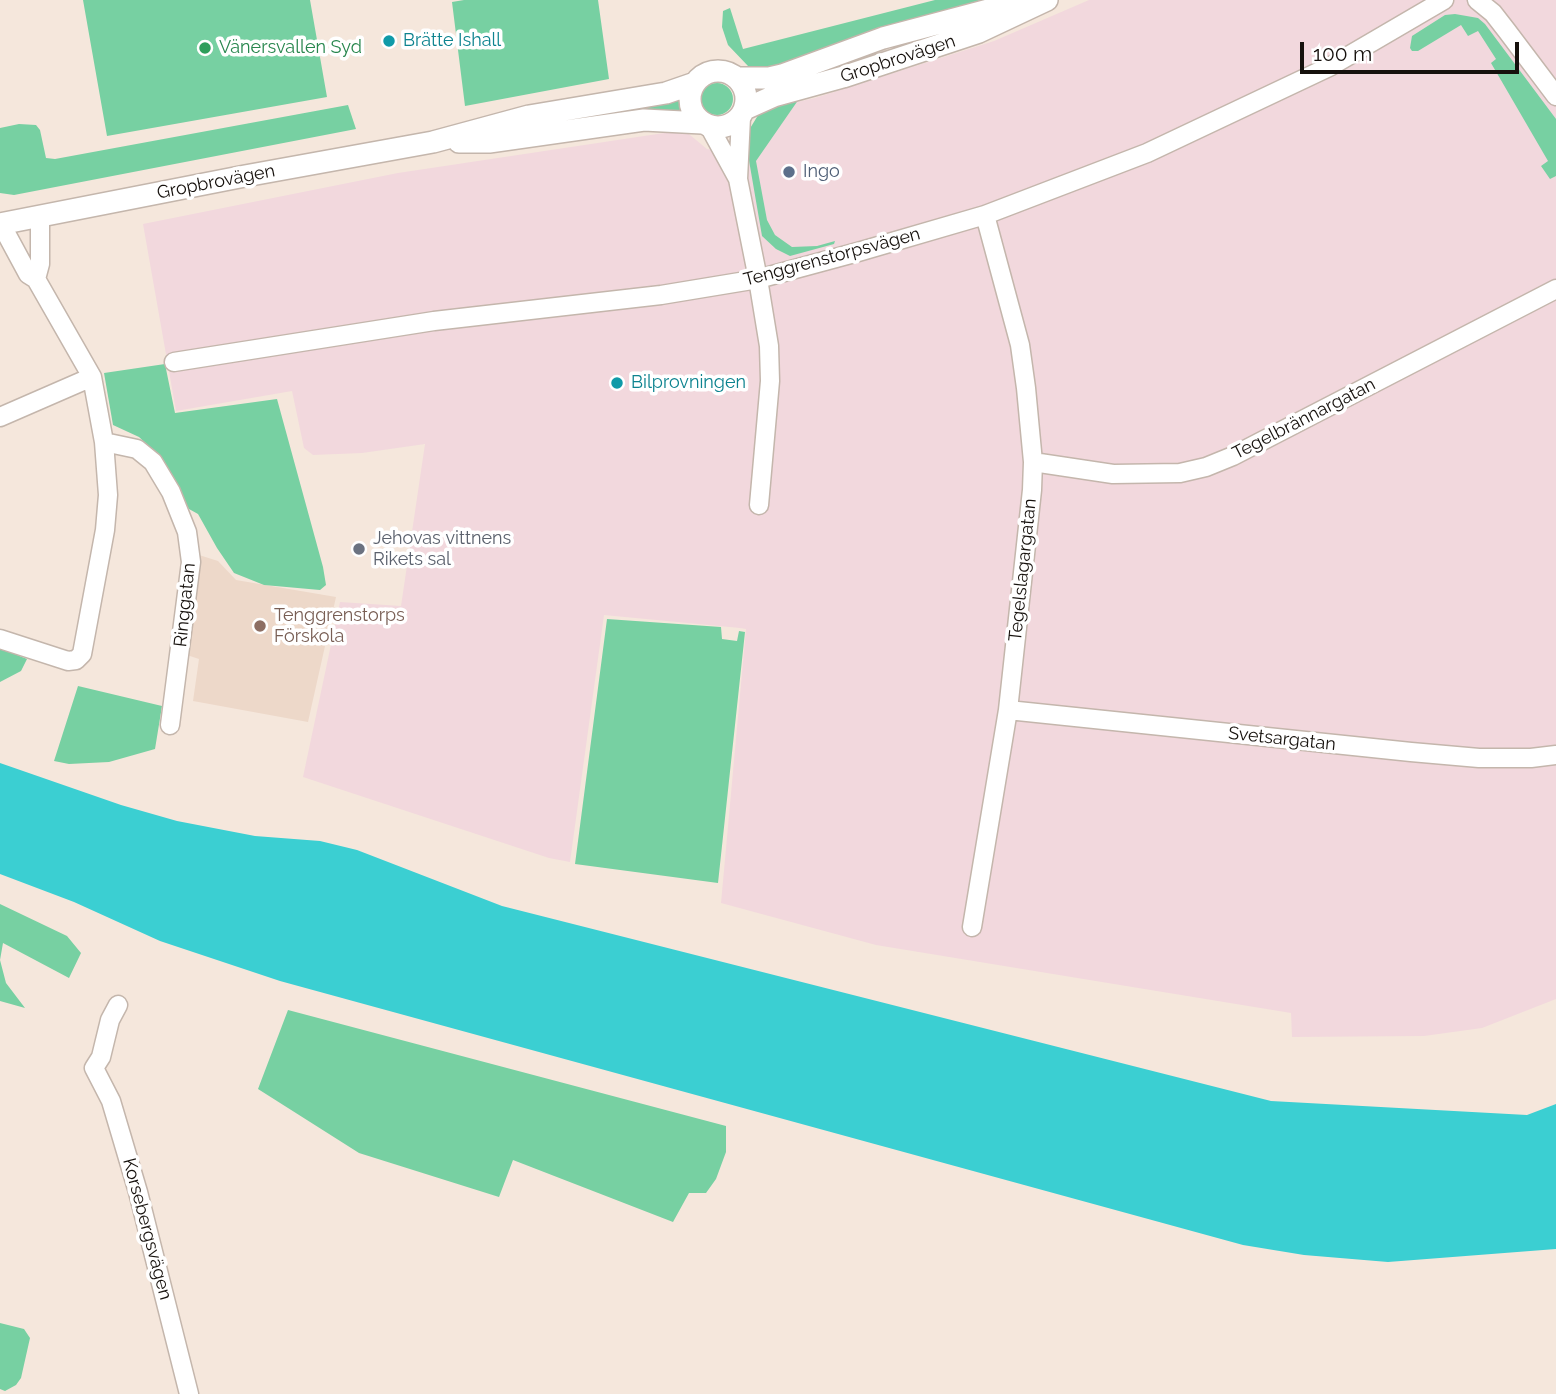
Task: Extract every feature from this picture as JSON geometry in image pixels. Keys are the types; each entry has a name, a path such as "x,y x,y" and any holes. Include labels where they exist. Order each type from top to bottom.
{"street":[{"name":"Gropbrovägen","path":"737,78 769,78 782,75 883,38 1024,0"},
{"name":"Gropbrovägen","path":"743,113 774,96 868,70 979,32 1046,0"},
{"name":"Tenggrenstorpsvägen","path":"174,362 424,323 662,295 758,279 985,215 1196,132 1331,66 1444,0"},
{"path":"1477,0 1493,13 1556,96"},
{"path":"738,179 705,124 694,114 690,103 695,83 702,76 717,71 737,78 746,94 738,179 769,346 770,381 759,505"},
{"name":"Gropbrovägen","path":"0,224 433,142 529,116 666,93 695,83"},
{"path":"705,124 726,127 743,113"},
{"name":"Gropbrovägen","path":"433,142 489,142 644,120 705,124"},
{"name":"Tegelslagargatan","path":"972,927 1008,710 1033,461 1020,345 985,215"},
{"path":"36,279 40,264 40,217"},
{"path":"0,224 28,274 36,279 92,377 104,442 108,495 105,530 82,654 76,660 68,661 0,639"},
{"name":"Tegelbrännargatan","path":"1033,461 1113,474 1180,473 1206,467 1233,456 1556,289"},
{"path":"0,417 92,377"},
{"name":"Ringgatan","path":"104,442 137,449 153,462 171,492 187,532 191,562 170,725"},
{"name":"Svetsargatan","path":"1008,710 1479,758 1556,755"},
{"name":"Korsebergsvägen","path":"118,1005 110,1020 101,1057 94,1068 111,1101 138,1192 189,1394"}],"shaded area":[{"path":"1089,0 1556,0 1556,999 1482,1028 1424,1036 1292,1037 1291,1013 876,945 721,903 746,629 604,615 570,862 549,858 303,777 340,602 401,606 425,444 362,453 313,455 304,448 292,391 176,411 143,224 398,173 684,130 707,149 755,156 788,104 815,98 994,41"},
{"name":"Tenggrenstorps Förskola","path":"199,555 218,561 236,580 336,597 308,722 193,701 199,659 187,655"}],"green space":[{"name":"Vänersvallen Syd","path":"83,0 310,0 327,97 107,136"},
{"path":"598,0 609,79 465,106 452,2"},
{"path":"935,0 981,0 911,21 782,68 758,71 748,66 728,45 722,27 723,11 730,8 743,49"},
{"path":"1445,15 1478,18 1485,24 1556,119 1556,176 1550,179 1541,166 1548,161 1491,63 1496,59 1478,31 1468,36 1461,25 1418,51 1412,51 1410,48 1412,36"},
{"path":"717,83 728,88 733,99 728,110 717,115 706,110 701,99 706,88"},
{"path":"801,96 756,161 767,220 775,235 792,247 817,246 835,241 834,244 790,256 776,249 762,236 746,143 749,130 760,112"},
{"path":"683,98 683,112 530,124"},
{"path":"348,105 356,129 14,195 0,193 0,128 19,124 36,125 40,130 46,158 55,159"},
{"path":"165,364 175,413 277,399 323,567 326,585 320,590 264,585 234,573 198,514 189,509 153,450 139,437 113,425 104,373"},
{"path":"607,619 721,627 722,639 737,641 739,631 745,632 718,883 575,864"},
{"path":"0,648 27,659 21,671 0,682"},
{"path":"78,686 162,706 155,749 109,762 69,764 54,761"},
{"path":"0,904 67,936 81,953 69,978 3,943 0,960"},
{"path":"0,960 6,983 25,1008 0,1001"},
{"path":"288,1010 726,1126 726,1152 716,1179 706,1193 689,1193 673,1222 513,1160 499,1197 359,1153 258,1089"},
{"path":"0,1323 24,1329 30,1338 21,1378 16,1385 5,1391 0,1389"}],"water":[{"path":"0,763 121,805 177,821 255,836 320,841 357,850 502,906 1271,1101 1527,1115 1556,1104 1556,1249 1388,1262 1304,1255 1243,1245 280,981 160,941 74,902 0,874"}],"place":[{"name":"Brätte Ishall","path":"389,41"},
{"name":"Vänersvallen Syd","path":"205,48"},
{"name":"Ingo","path":"789,172"},
{"name":"Bilprovningen","path":"617,383"},
{"name":"Jehovas vittnens Rikets sal","path":"359,549"},
{"name":"Tenggrenstorps Förskola","path":"260,626"}]}
